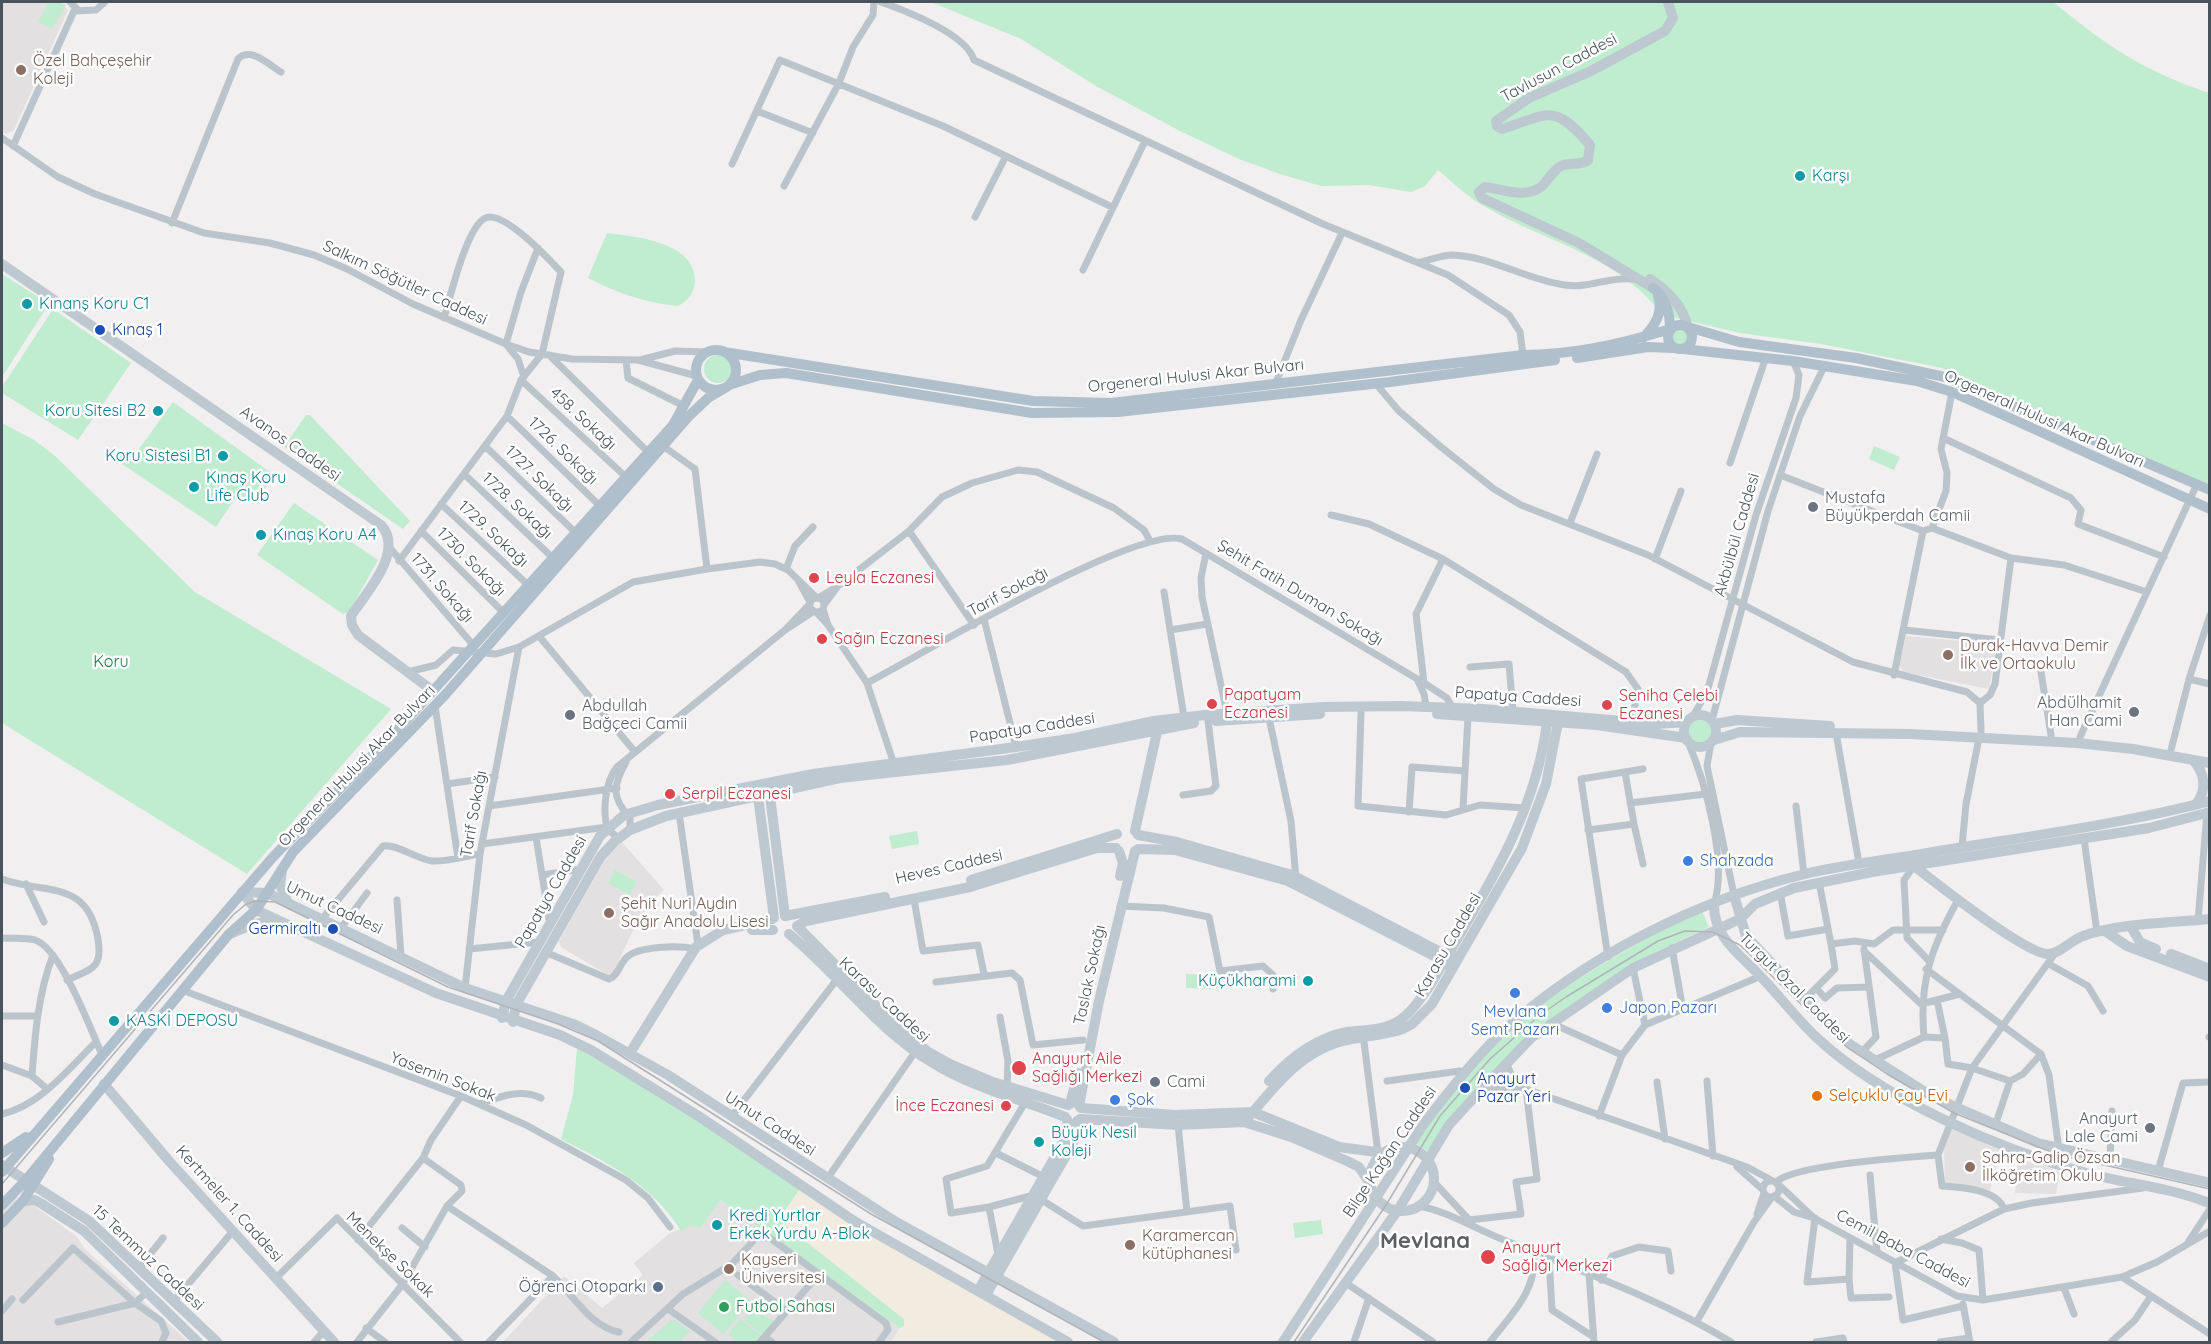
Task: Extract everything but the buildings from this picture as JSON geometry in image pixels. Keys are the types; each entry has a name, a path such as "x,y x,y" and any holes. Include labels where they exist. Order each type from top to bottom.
{"main road":[{"path":"1653,288 1660,293 1666,303 1670,330 1668,342 1678,349 1691,342 1688,327 1677,325 1670,330"},
{"path":"1642,338 1652,328 1658,315 1660,301 1653,288"},
{"name":"Orgeneral Hulusi Akar Bulvarı","path":"1688,327 1739,342 1880,362 1945,377 2210,490"},
{"name":"Orgeneral Hulusi Akar Bulvarı","path":"724,352 1034,402 1111,403 1523,355 1555,354 1642,338 1670,330"},
{"name":"Orgeneral Hulusi Akar Bulvarı","path":"3,1168 33,1132 103,1057 273,857 476,650 708,398 727,386 760,375 786,373 1032,413 1118,412 1376,384 1648,347 1766,357 1917,381 1952,392 2210,509"},
{"path":"707,352 724,352 732,359 736,370 727,386 710,389 697,378 698,361 707,352"},
{"name":"Orgeneral Hulusi Akar Bulvarı","path":"30,1183 68,1127 229,934 256,910 293,852 435,706 503,612 673,424 697,378"},
{"path":"2,1144 33,1132"},
{"path":"2,1154 33,1132"},
{"path":"2,1223 23,1201 30,1183"},
{"path":"2,1205 30,1183"}],"street":[{"path":"70,2 78,10"},
{"path":"13,146 74,11 96,10 105,2"},
{"path":"784,186 838,83 852,47 873,15 874,2"},
{"path":"881,2 930,23 963,43 974,60 1342,233 1420,262 1469,287 1509,315 1520,332 1523,355"},
{"name":"Tavlusun Caddesi","path":"1653,288 1566,237 1482,198 1479,192 1485,187 1522,193 1532,191 1545,183 1559,167 1567,164 1581,164 1588,160 1590,146 1557,117 1540,114 1502,129 1497,126 1496,121 1529,98 1591,70 1665,31 1672,18 1668,2"},
{"path":"172,223 238,59 245,54 252,54 281,72"},
{"path":"732,164 780,60 943,126 1112,207"},
{"path":"757,111 813,134"},
{"name":"Salkım Söğütler Caddesi","path":"2,138 72,184 172,223 213,236 270,243 314,255 444,318 506,344 572,359 638,360 675,351 707,352"},
{"path":"1083,270 1145,141"},
{"path":"975,217 1006,156"},
{"path":"399,561 507,416 523,379 545,354 561,272 538,248 507,224 493,217 482,219 474,228 464,251 444,318"},
{"path":"1275,385 1301,320 1342,233"},
{"path":"523,379 518,359 506,344 518,300 538,248"},
{"path":"1420,262 1451,255 1485,261 1563,285 1586,287 1614,279 1641,280"},
{"name":"Avanos Caddesi","path":"2,264 377,522 386,532 390,548"},
{"name":"Tavlusun Caddesi","path":"1627,271 1663,288 1684,314 1688,327"},
{"path":"545,354 648,452"},
{"path":"1730,463 1766,357"},
{"path":"626,360 627,378 684,406"},
{"name":"Salkım Söğütler Caddesi","path":"638,360 697,378"},
{"name":"Akbülbül Caddesi","path":"1690,719 1707,692 1756,515 1796,398 1799,375 1793,361"},
{"name":"Akbülbül Caddesi","path":"1713,722 1742,604 1780,476 1806,401 1825,365"},
{"name":"458. Sokağı","path":"523,379 626,477"},
{"path":"1376,384 1406,417 1494,489 1532,510 1655,559 1842,657 1894,675 1967,692 1980,703"},
{"path":"1932,528 1946,491 1947,473 1941,449 1952,392"},
{"name":"1726. Sokağı","path":"507,416 599,505"},
{"path":"1943,438 2071,498 2080,510 2078,524 2164,557"},
{"name":"1727. Sokağı","path":"485,446 575,532"},
{"path":"663,446 694,469 706,569"},
{"path":"1570,524 1597,454"},
{"path":"607,828 608,788 614,770 838,586 909,531 942,497 972,483 1018,470 1037,472 1114,508 1144,530 1150,541"},
{"name":"1728. Sokağı","path":"464,474 552,557"},
{"path":"1780,476 1923,531 1932,528 2011,558 2064,565 2147,592"},
{"path":"2080,737 2197,484"},
{"path":"1655,559 1681,491"},
{"name":"1729. Sokağı","path":"441,504 527,584"},
{"path":"1331,515 1370,524 1443,559 1626,672 1638,689 1632,721"},
{"path":"786,569 795,546 813,527"},
{"name":"1730. Sokağı","path":"421,531 503,612"},
{"path":"909,531 974,625"},
{"path":"1894,675 1923,531"},
{"name":"Tarif Sokağı","path":"867,683 1035,591 1150,541 1167,537"},
{"name":"Şehit Fatih Duman Sokağı","path":"1167,537 1182,539 1424,683 1447,698 1452,711"},
{"path":"390,548 384,563 351,616 351,622 358,635 434,691"},
{"name":"1731. Sokağı","path":"390,548 476,650"},
{"path":"1206,553 1201,588 1227,713"},
{"path":"1962,846 1966,804 1980,735 1980,703 1994,688 2011,558"},
{"path":"1424,683 1416,614 1443,559"},
{"path":"408,672 436,665 453,650 476,650 496,654 519,647 633,582 706,569 766,562 786,569 800,582 867,683 894,764"},
{"path":"1164,592 1184,717"},
{"path":"2171,750 2189,679 2210,615"},
{"path":"984,619 1016,747"},
{"path":"1170,630 1207,624"},
{"path":"1904,630 2000,640"},
{"path":"539,636 632,755"},
{"name":"Tarif Sokağı","path":"465,988 480,854 519,647"},
{"path":"1470,668 1509,664 1513,711"},
{"path":"2041,672 2051,738"},
{"path":"1417,679 1425,694 1426,710"},
{"path":"2189,679 2210,684"},
{"path":"435,706 458,858"},
{"name":"Papatya Caddesi","path":"542,947 550,925 596,843 607,828 627,814 658,804 860,775 1007,760 1184,717 1227,713 1354,706 1452,711 1513,711 1666,724 1690,719"},
{"name":"Papatya Caddesi","path":"508,1020 511,1003 542,947 601,856 630,830 657,818 763,789 894,764 1155,725 1426,710"},
{"name":"Papatya Caddesi","path":"1452,711 1468,716 1652,731 1687,740"},
{"path":"1361,713 1358,806 1446,815 1463,809 1492,804 1527,808"},
{"path":"1714,904 1720,867 1706,794 1684,730 1690,719 1701,715 1713,722 1737,720 1980,735 2080,737 2126,741 2210,758"},
{"path":"1463,809 1468,716"},
{"path":"1269,718 1291,821 1296,880"},
{"path":"1182,795 1211,791 1216,786 1208,722"},
{"name":"Karasu Caddesi","path":"1449,960 1507,852 1527,808 1553,722"},
{"name":"Karasu Caddesi","path":"793,930 871,1014 915,1052 954,1075 1026,1101 1073,1112 1178,1125 1247,1115 1279,1070 1304,1050 1329,1037 1363,1034 1401,1019 1425,993 1522,848 1546,784 1553,722"},
{"path":"1713,722 1716,732 1707,766 1734,895"},
{"path":"1155,725 1134,832 1268,866 1449,960"},
{"path":"1687,740 1699,747 1740,732 1980,735"},
{"path":"1836,733 1859,862"},
{"path":"2051,738 2133,749 2210,764"},
{"path":"630,830 631,821 618,804 617,788 632,755"},
{"path":"2193,760 2203,779 2202,794 2197,803"},
{"path":"1408,812 1412,766 1465,771"},
{"path":"1608,957 1581,779 1643,770"},
{"path":"1624,772 1643,864"},
{"path":"447,784 495,777"},
{"path":"489,806 617,788"},
{"path":"634,1055 696,947 723,930 773,922 793,930 796,922 785,916 763,789"},
{"path":"763,789 773,922"},
{"path":"1630,803 1706,794"},
{"path":"1930,962 1907,938 1904,880 1913,862 1962,846 2131,820 2210,801"},
{"path":"1796,806 1804,874"},
{"path":"2208,812 2204,920 2101,931 2075,939 2057,951 2047,954 2034,950 1958,900 1913,862 2149,828 2208,812"},
{"path":"679,813 696,947"},
{"path":"1588,830 1634,824"},
{"path":"482,844 607,828 619,838"},
{"name":"Heves Caddesi","path":"773,922 785,916 963,882 1117,834 1134,832"},
{"name":"Taslak Sokağı","path":"982,1293 1037,1197 1044,1177 1066,1135 1120,906 1136,850 1134,832"},
{"path":"1117,834 1117,849"},
{"path":"536,837 550,925"},
{"path":"2084,839 2101,931 2127,946 2210,977"},
{"path":"322,919 383,846 391,845 414,856 436,861 480,854"},
{"name":"Heves Caddesi","path":"793,930 806,921 991,882 1101,847 1117,849 1125,854 1136,850"},
{"name":"Taslak Sokağı","path":"991,1277 999,1256 1076,1137 1073,1112 1083,1040 1123,862 1117,849"},
{"path":"1136,850 1175,850 1296,880 1449,960"},
{"name":"Bilge Kağan Caddesi","path":"1283,1342 1436,1108 1465,1073 1512,1024 1608,957 1671,923 1734,895 1804,874 1859,862 1913,862"},
{"name":"Bilge Kağan Caddesi","path":"1303,1342 1398,1210 1449,1125 1506,1062 1551,1023 1633,969 1672,948 1740,919 1755,904 1780,892 1913,862"},
{"path":"284,867 280,885 288,904"},
{"path":"542,874 583,868"},
{"path":"2,879 66,894 87,908 94,918 100,951 98,962 94,968 67,980"},
{"path":"1804,1000 1835,969 1819,882"},
{"path":"26,884 44,922"},
{"path":"242,892 256,910"},
{"name":"Umut Caddesi","path":"242,892 267,892 465,988 576,1025 634,1055 826,1179 991,1277 1114,1342"},
{"path":"1780,892 1788,936 1828,929"},
{"path":"341,928 367,893"},
{"name":"Turgut Özal Caddesi","path":"1734,895 1746,936 1804,1000 1862,1052 1933,1097 1995,1126 2059,1150 2210,1184"},
{"path":"914,899 923,951 978,945 984,974"},
{"path":"397,900 401,956"},
{"path":"1924,1037 1921,1004 1926,969 1958,900"},
{"name":"Turgut Özal Caddesi","path":"1714,904 1713,917 1731,949 1761,976 1816,1037 1839,1056 1887,1087 1951,1122 2039,1159 2122,1182 2155,1186 2209,1203"},
{"path":"1120,906 1164,908 1209,917 1220,971 1263,966 1273,975 1273,989"},
{"name":"Umut Caddesi","path":"256,910 284,921 417,985 508,1020 560,1035 591,1050 700,1117 854,1221 1068,1342"},
{"path":"229,934 262,922 284,921"},
{"path":"634,1055 699,952 716,940 732,934 760,929 773,922"},
{"path":"2131,927 2134,936 2143,944 2210,969"},
{"name":"Karasu Caddesi","path":"793,930 917,1044 950,1064 1073,1112 1247,1115"},
{"path":"1864,948 1878,943 1893,930 1943,930"},
{"path":"2,938 35,940 53,955 103,1057"},
{"path":"1831,944 1855,941 1921,1004"},
{"path":"469,949 542,947 609,979 615,975 624,960 635,952 681,946 696,947"},
{"path":"1672,948 1683,1010"},
{"path":"1862,1052 1876,1037 1864,948"},
{"path":"2004,1209 2002,1202 1987,1194 1942,1186 1938,1155 1972,1068 2057,951"},
{"path":"32,1076 37,1016 44,978 53,955"},
{"path":"2049,964 2088,986 2103,1011"},
{"path":"1633,969 1645,1025"},
{"path":"1926,969 2042,1054 2049,1075 2059,1150"},
{"path":"936,982 1009,972 1020,980 1033,1045 1083,1040"},
{"path":"1599,1116 1622,1054 1645,1025 1761,976"},
{"path":"731,1117 838,978"},
{"path":"1816,988 1825,998 1837,988 1869,987"},
{"name":"Yasemin Sokak","path":"182,990 461,1096 526,1125 618,1174 648,1198 670,1227"},
{"path":"1921,1004 1960,994"},
{"path":"1937,1000 1948,1064 1972,1068 2010,1081"},
{"path":"2,1016 37,1016"},
{"path":"1000,1017 1008,1061 1007,1087"},
{"path":"1551,1023 1622,1054"},
{"path":"1363,1034 1381,1153 1373,1166 1371,1185"},
{"path":"1875,1060 1924,1037 1945,1038"},
{"path":"2,1114 27,1104 96,1042"},
{"path":"826,1179 915,1052"},
{"path":"1995,1126 2010,1081 2027,1071 2042,1054"},
{"name":"Cemil Baba Caddesi","path":"1506,1062 1507,1071 1526,1089 1728,1161 1776,1182 1815,1218 1962,1298 1983,1300 2122,1277 2157,1262 2210,1231"},
{"path":"2,1065 32,1076 46,1088"},
{"path":"1387,1081 1460,1071 1465,1073"},
{"path":"1707,1081 1713,1156"},
{"path":"1657,1082 1665,1139"},
{"path":"2158,1171 2183,1083 2210,1082"},
{"name":"Kertmeler 1. Caddesi","path":"104,1084 334,1342"},
{"name":"Cemil Baba Caddesi","path":"1483,1088 1526,1089"},
{"path":"1472,1223 1521,1214 1516,1182 1537,1179 1526,1089"},
{"path":"479,1104 520,1093 541,1098"},
{"path":"358,1240 423,1158 431,1140 461,1096"},
{"path":"1026,1101 996,1153 983,1168 946,1179 951,1213 1037,1197 1083,1226 1230,1206 1236,1250"},
{"path":"2110,1161 2112,1112"},
{"path":"1247,1115 1352,1150 1381,1153 1395,1148 1409,1148 1428,1160 1434,1172 1434,1182 1426,1200 1419,1206"},
{"path":"1247,1115 1359,1167 1368,1176 1377,1197 1390,1208 1398,1210 1419,1206 1439,1209 1697,1322 1731,1342"},
{"path":"1178,1125 1187,1212"},
{"path":"996,1153 1044,1177"},
{"path":"1754,1222 1767,1182 1776,1182 1787,1176 1829,1167 1938,1155"},
{"path":"357,1342 402,1285 447,1206 461,1192 462,1187 423,1158"},
{"name":"Cemil Baba Caddesi","path":"1728,1161 1764,1192"},
{"name":"15 Temmuz Caddesi","path":"3,1168 89,1221 217,1342"},
{"path":"1870,1174 1876,1252"},
{"path":"1434,1182 1472,1223"},
{"path":"1697,1322 1754,1222 1779,1191 1776,1182"},
{"path":"1963,1306 1904,1320 1895,1263 2004,1209 2155,1186"},
{"path":"1764,1192 1773,1197"},
{"path":"2209,1203 2210,1192"},
{"name":"Cemil Baba Caddesi","path":"1773,1197 1794,1212 1815,1218"},
{"name":"15 Temmuz Caddesi","path":"23,1201 35,1200 84,1231 198,1342"},
{"path":"447,1206 553,1276 568,1290 584,1311 619,1332"},
{"path":"989,1207 999,1256"},
{"path":"2186,1245 2201,1226 2210,1209"},
{"name":"Menekşe Sokak","path":"276,1278 337,1218 460,1342"},
{"path":"1815,1218 1808,1282 1849,1279"},
{"path":"402,1228 425,1247"},
{"path":"174,1301 233,1231"},
{"path":"631,1342 690,1288 726,1269 759,1236 770,1238 887,1325 888,1330 879,1342"},
{"path":"139,1268 162,1238"},
{"path":"1850,1238 1851,1298 1889,1297"},
{"path":"1940,1239 1962,1243 1979,1250 1983,1300"},
{"path":"23,1300 73,1248 135,1303 163,1324 166,1333 162,1342"},
{"path":"1601,1280 1612,1256 1632,1248 1668,1251 1671,1271"},
{"path":"1490,1342 1530,1287 1534,1270 1533,1252"},
{"path":"1549,1258 1552,1310 1593,1339"},
{"path":"772,1342 762,1340 819,1274"},
{"path":"1589,1274 1593,1339"},
{"path":"738,1275 787,1311"},
{"path":"489,1342 553,1276"},
{"path":"2122,1277 2210,1334"},
{"path":"1346,1283 1433,1342"},
{"path":"2064,1288 2074,1314"},
{"path":"58,1322 135,1303 147,1292"},
{"path":"2111,1342 2135,1320 2151,1296"},
{"path":"1354,1342 1369,1298"},
{"path":"1940,1342 1969,1340 1962,1298"},
{"path":"2,1311 12,1299"},
{"path":"668,1309 715,1342"},
{"path":"366,1328 385,1342"},
{"path":"314,1342 324,1331"},
{"path":"1816,1342 1843,1338 1844,1342"}],"shaded area":[{"name":"Özel Bahçeşehir Koleji","path":"2,2 59,2 68,10 14,130 6,134 2,132"},
{"name":"Durak-Havva Demir İlk ve Ortaokulu","path":"1906,636 1997,644 1989,689 1904,672 1899,666"},
{"name":"Şehit Nuri Aydın Sağır Anadolu Lisesi","path":"622,842 664,890 653,900 635,926 614,971 608,975 561,947 559,941 610,851"},
{"name":"Sahra-Galip Özsan İlköğretim Okulu","path":"1953,1126 2000,1150 1990,1190 1945,1183 1944,1149"},
{"path":"2018,1158 2060,1172 2056,1194 2015,1193"},
{"path":"22,1197 76,1236 86,1250 189,1342 2,1342 2,1200"},
{"name":"Kayseri Üniversitesi","path":"720,1200 900,1328 891,1342 503,1342 564,1276 602,1308 643,1275 634,1263 670,1233 689,1226 701,1228"}],"green space":[{"path":"49,2 66,5 52,29 38,22"},
{"path":"931,2 2053,2 2126,55 2164,76 2209,93 2209,482 2204,484 1942,368 1821,344 1740,333 1655,313 1655,306 1619,274 1577,250 1482,205 1438,170 1425,186 1411,192 1369,185 1321,186 1239,159 1180,131 1096,86 1021,39"},
{"path":"607,233 661,243 685,257 692,267 695,280 690,296 678,306 666,305 632,296 588,278"},
{"path":"2,274 49,304 2,377"},
{"path":"53,309 131,363 78,440 2,393 2,387"},
{"path":"1680,327 1687,330 1690,337 1687,344 1680,347 1673,344 1670,337 1673,330"},
{"path":"718,355 728,359 732,369 728,379 718,383 708,379 704,369 708,359"},
{"path":"173,402 274,475 254,504 238,494 216,527 116,460 121,455 131,460"},
{"path":"306,415 310,415 410,521 403,529 284,447"},
{"name":"Koru","path":"2,423 34,440 54,455 195,592 391,709 247,874 2,723"},
{"path":"1874,446 1900,457 1894,470 1869,459"},
{"path":"294,503 378,560 349,612 343,614 257,555"},
{"path":"1700,720 1710,727 1711,731 1704,741 1700,742 1690,735 1689,731 1696,721"},
{"path":"917,831 919,844 892,849 889,836"},
{"path":"615,870 637,882 630,895 608,883"},
{"path":"1701,909 1709,927 1645,957 1543,1024 1429,1152 1415,1143 1471,1070 1496,1043 1531,1013 1626,950"},
{"path":"1186,974 1212,975 1212,989 1186,988"},
{"path":"577,1048 637,1082 801,1187 779,1220 904,1319 904,1326 900,1328 720,1200 701,1228 689,1226 681,1231 657,1200 628,1176 561,1139 573,1095"},
{"path":"1321,1220 1323,1234 1295,1238 1293,1223"},
{"name":"Futbol Sahası","path":"725,1280 751,1301 724,1334 698,1313"},
{"path":"754,1307 777,1325 767,1338 744,1320"},
{"path":"673,1319 690,1331 679,1342 646,1342"},
{"path":"740,1319 762,1336 757,1342 738,1342 728,1334"}],"sand":[{"path":"801,1187 1034,1322 1074,1342 891,1342 905,1324 904,1319 779,1220"}],"tram line":[{"path":"2,1184 233,915 245,905 255,901 275,902 448,987 558,1024 598,1041 871,1214 1104,1342"},
{"path":"1294,1342 1386,1205 1440,1116 1490,1059 1540,1015 1566,997 1658,941 1685,931 1713,932 1740,945 1841,1043 1887,1074 1954,1113 2056,1154 2210,1189"}],"place":[{"name":"Özel Bahçeşehir Koleji","path":"21,70"},
{"name":"Karşı","path":"1800,176"},
{"name":"Kınanş Koru C1","path":"27,304"},
{"name":"Kınaş 1","path":"100,330"},
{"name":"Koru Sitesi B2","path":"158,411"},
{"name":"Koru Sistesi B1","path":"223,456"},
{"name":"Kınaş Koru Life Club","path":"194,487"},
{"name":"Mustafa Büyükperdah Camii","path":"1813,507"},
{"name":"Kınaş Koru A4","path":"261,535"},
{"name":"Leyla Eczanesi","path":"814,578"},
{"name":"Sağın Eczanesi","path":"822,639"},
{"name":"Durak-Havva Demir İlk ve Ortaokulu","path":"1948,655"},
{"name":"Papatyam Eczanesi","path":"1212,704"},
{"name":"Seniha Çelebi Eczanesi","path":"1607,705"},
{"name":"Abdülhamit Han Cami","path":"2134,712"},
{"name":"Abdullah Bağçeci Camii","path":"570,715"},
{"name":"Serpil Eczanesi","path":"670,794"},
{"name":"Shahzada","path":"1688,861"},
{"name":"Şehit Nuri Aydın Sağır Anadolu Lisesi","path":"609,913"},
{"name":"Germiraltı","path":"333,929"},
{"name":"Küçükharami","path":"1308,981"},
{"name":"Mevlana Semt Pazarı","path":"1515,993"},
{"name":"Japon Pazarı","path":"1607,1008"},
{"name":"KASKİ DEPOSU","path":"114,1021"},
{"name":"Anayurt Aile Sağlığı Merkezi","path":"1019,1068"},
{"name":"Cami","path":"1155,1082"},
{"name":"Anayurt Pazar Yeri","path":"1465,1088"},
{"name":"Selçuklu Çay Evi","path":"1817,1096"},
{"name":"Şok","path":"1115,1100"},
{"name":"İnce Eczanesi","path":"1006,1106"},
{"name":"Anayurt Lale Cami","path":"2150,1128"},
{"name":"Büyük Nesil Koleji","path":"1039,1142"},
{"name":"Sahra-Galip Özsan İlköğretim Okulu","path":"1970,1167"},
{"name":"Kredi Yurtlar Erkek Yurdu A-Blok","path":"717,1225"},
{"name":"Karamercan kütüphanesi","path":"1130,1245"},
{"name":"Anayurt Sağlığı Merkezi","path":"1488,1257"},
{"name":"Kayseri Üniversitesi","path":"729,1269"},
{"name":"Öğrenci Otoparkı","path":"658,1287"},
{"name":"Futbol Sahası","path":"724,1307"}],"district":[{"name":"Mevlana","path":"1425,1241"}]}
